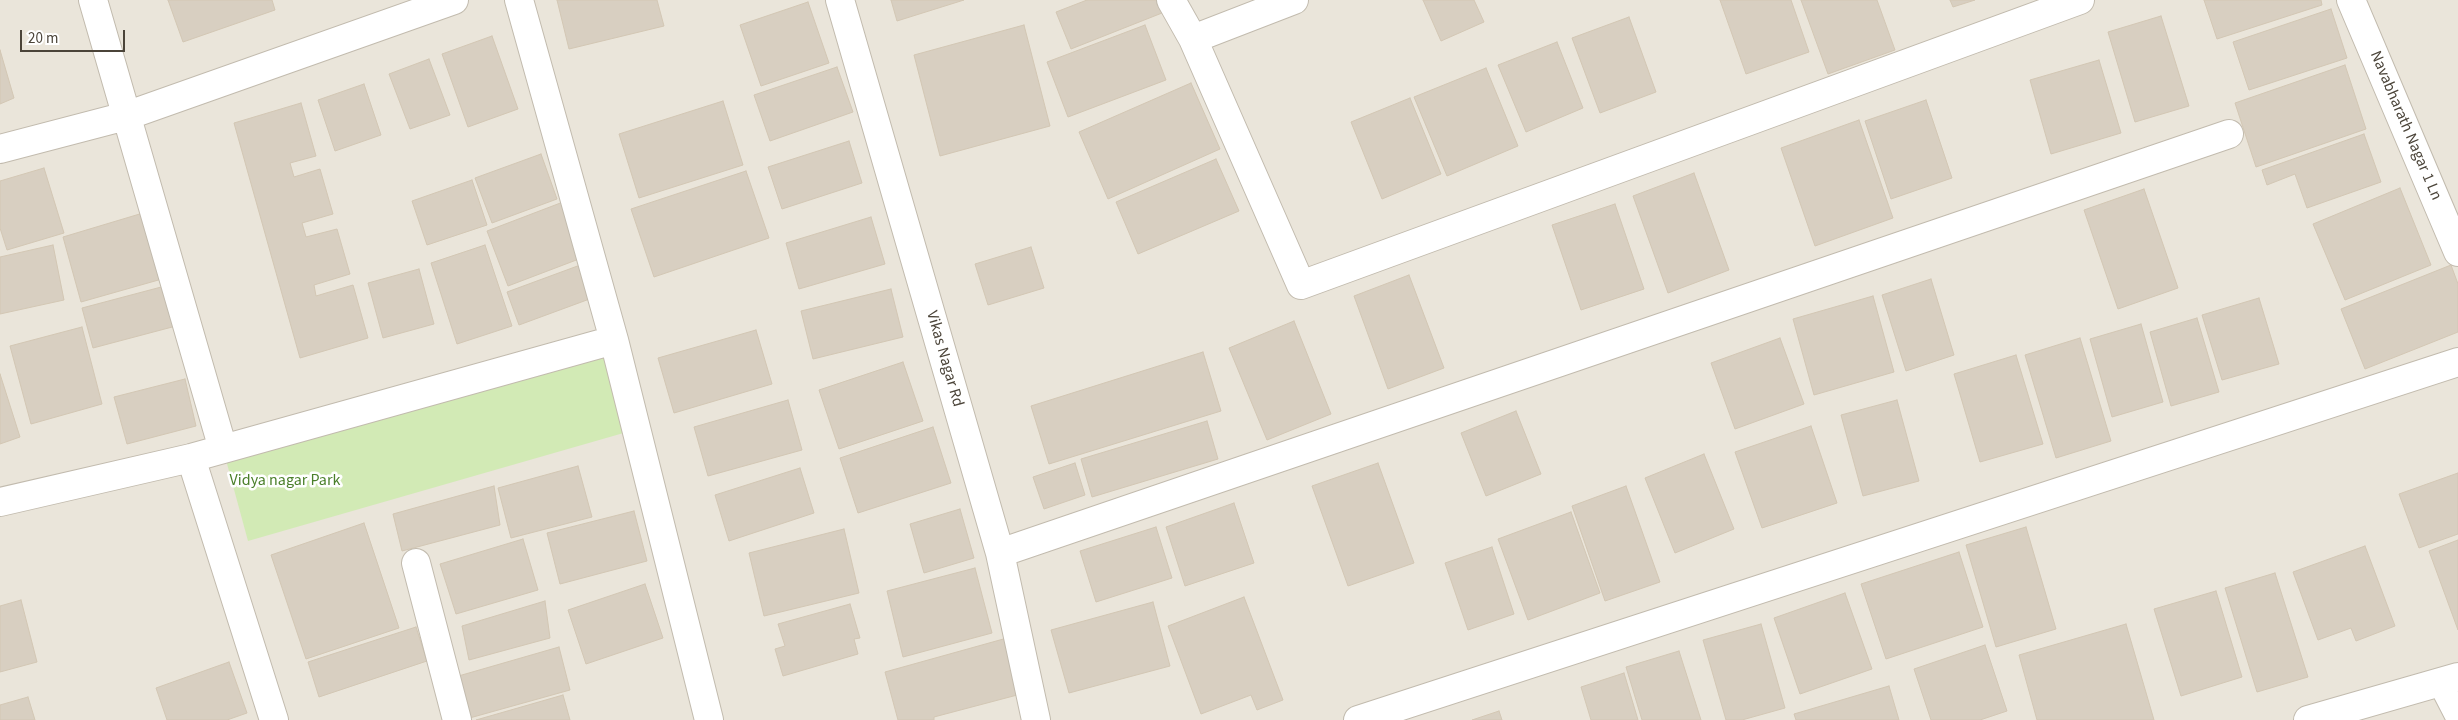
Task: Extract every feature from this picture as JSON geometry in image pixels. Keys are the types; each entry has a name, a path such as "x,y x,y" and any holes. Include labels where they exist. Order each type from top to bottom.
{"street":[{"path":"93,0 223,449"},
{"path":"0,149 126,116 454,0"},
{"path":"519,0 614,340 709,720"},
{"name":"Vikas Nagar Rd","path":"840,0 1000,553 1036,720"},
{"path":"1172,0 1193,39 1301,285 2080,0"},
{"path":"1193,39 1294,0"},
{"name":"Navabharath Nagar 1 Ln","path":"2351,0 2458,252"},
{"path":"1000,553 2229,134"},
{"path":"0,502 192,458 614,340"},
{"path":"1358,720 2458,362"},
{"path":"192,458 274,720"},
{"path":"416,563 457,720"},
{"path":"2308,720 2450,680 2458,713"}],"shaded area":[{"path":"0,0 2458,0 2458,720 0,720"}],"green space":[{"name":"Vidya nagar Park","path":"614,340 634,430 248,541 223,449"}],"building":[{"path":"168,0 272,0 275,10 183,42"},
{"path":"557,0 657,0 664,26 569,49"},
{"path":"891,0 964,0 897,21"},
{"path":"1087,0 1157,0 1162,13 1071,49 1056,12"},
{"path":"1423,0 1474,0 1484,22 1441,41"},
{"path":"1720,0 1791,0 1809,52 1746,74"},
{"path":"1801,0 1877,0 1895,50 1828,74"},
{"path":"1950,0 1975,0 1953,7"},
{"path":"2204,0 2321,0 2322,5 2217,39"},
{"path":"808,2 829,63 761,86 740,25"},
{"path":"2331,9 2347,58 2249,90 2233,42"},
{"path":"2161,16 2189,106 2135,122 2108,32"},
{"path":"1629,17 1656,92 1600,113 1572,38"},
{"path":"1024,25 1050,126 940,156 914,55"},
{"path":"1145,25 1166,80 1068,117 1047,62"},
{"path":"492,36 518,109 468,127 442,54"},
{"path":"1557,42 1583,108 1526,132 1498,65"},
{"path":"0,50 14,98 0,104"},
{"path":"429,59 450,115 410,129 389,74"},
{"path":"2099,60 2121,133 2051,154 2030,80"},
{"path":"2345,65 2366,129 2256,167 2235,103"},
{"path":"837,67 853,112 770,141 754,95"},
{"path":"1486,68 1518,146 1447,176 1414,97"},
{"path":"1191,83 1220,149 1108,199 1079,132"},
{"path":"364,84 381,135 335,151 318,100"},
{"path":"1410,98 1441,174 1382,199 1351,122"},
{"path":"1926,100 1952,178 1891,199 1865,121"},
{"path":"723,101 743,165 639,198 619,134"},
{"path":"301,103 316,156 290,163 294,177 320,169 333,214 302,223 306,237 337,229 350,274 314,285 316,296 353,285 368,338 300,358 234,123"},
{"path":"1859,120 1893,218 1815,246 1781,148"},
{"path":"2364,134 2381,182 2307,208 2295,174 2267,185 2262,170"},
{"path":"849,141 862,183 782,209 768,167"},
{"path":"541,154 557,199 492,223 475,178"},
{"path":"1216,159 1239,211 1138,254 1116,202"},
{"path":"44,168 64,233 7,250 0,228 0,181"},
{"path":"746,171 769,238 654,277 631,209"},
{"path":"1694,173 1729,270 1668,293 1633,196"},
{"path":"472,180 487,225 427,245 412,201"},
{"path":"2400,188 2431,265 2345,300 2313,224"},
{"path":"2144,189 2178,288 2118,309 2084,210"},
{"path":"563,202 579,259 508,286 487,231"},
{"path":"1615,204 1644,289 1581,310 1552,225"},
{"path":"143,213 162,279 81,302 63,237"},
{"path":"871,217 885,264 799,289 786,243"},
{"path":"53,245 64,300 0,314 0,257"},
{"path":"485,245 512,326 457,344 431,263"},
{"path":"1031,247 1044,288 988,305 975,264"},
{"path":"583,264 595,297 519,325 507,292"},
{"path":"2451,265 2458,284 2458,332 2365,369 2341,309"},
{"path":"419,269 434,324 383,338 368,283"},
{"path":"1409,275 1444,368 1388,389 1354,296"},
{"path":"1931,279 1954,355 1906,371 1882,295"},
{"path":"165,286 176,326 93,348 82,308"},
{"path":"891,289 903,337 813,359 801,311"},
{"path":"1873,296 1894,372 1814,395 1793,319"},
{"path":"2259,298 2279,364 2222,380 2202,315"},
{"path":"2197,318 2219,392 2171,406 2150,332"},
{"path":"1294,321 1331,414 1267,440 1229,348"},
{"path":"2141,324 2163,402 2112,417 2090,339"},
{"path":"82,327 102,404 31,424 10,346"},
{"path":"756,330 772,384 674,413 658,358"},
{"path":"1780,338 1804,404 1735,429 1711,363"},
{"path":"2080,338 2111,441 2056,458 2025,355"},
{"path":"1203,352 1221,411 1049,464 1031,406"},
{"path":"2016,355 2043,444 1980,462 1954,374"},
{"path":"903,362 923,421 839,449 819,390"},
{"path":"0,374 20,437 0,444"},
{"path":"185,379 196,426 127,444 114,397"},
{"path":"788,400 802,450 708,476 694,427"},
{"path":"1897,400 1919,481 1863,496 1841,415"},
{"path":"1516,411 1541,474 1486,496 1461,433"},
{"path":"1207,421 1218,459 1092,497 1081,459"},
{"path":"1811,426 1837,503 1762,528 1735,452"},
{"path":"933,427 951,483 858,513 840,458"},
{"path":"1704,454 1734,529 1675,553 1645,478"},
{"path":"1075,463 1085,495 1044,509 1033,477"},
{"path":"1378,463 1414,563 1348,586 1312,486"},
{"path":"578,466 592,517 511,538 498,488"},
{"path":"800,468 814,513 729,541 715,495"},
{"path":"2458,473 2458,534 2419,548 2399,494"},
{"path":"494,486 500,525 402,551 393,514"},
{"path":"1626,486 1660,582 1605,601 1572,506"},
{"path":"1234,503 1254,563 1185,586 1166,527"},
{"path":"960,509 974,558 924,573 910,524"},
{"path":"634,511 647,561 560,584 547,533"},
{"path":"1571,512 1600,593 1528,620 1498,539"},
{"path":"364,523 399,628 306,659 271,555"},
{"path":"1156,527 1172,578 1096,602 1080,551"},
{"path":"2026,527 2056,629 1996,647 1966,545"},
{"path":"844,529 859,593 764,616 749,553"},
{"path":"523,539 538,590 456,614 440,564"},
{"path":"2458,540 2458,630 2429,551"},
{"path":"2365,546 2395,626 2356,641 2351,628 2318,640 2293,572"},
{"path":"1492,547 1514,614 1468,630 1445,563"},
{"path":"1959,552 1983,627 1886,659 1861,584"},
{"path":"975,568 992,633 903,657 887,591"},
{"path":"2275,573 2308,677 2257,692 2225,588"},
{"path":"645,584 663,638 586,664 568,610"},
{"path":"2216,591 2242,677 2181,696 2154,609"},
{"path":"1845,593 1872,669 1800,694 1774,618"},
{"path":"1244,597 1283,700 1257,710 1251,695 1201,714 1168,626"},
{"path":"21,600 37,662 0,672 0,606"},
{"path":"545,601 550,638 469,660 462,626"},
{"path":"1153,602 1170,666 1069,693 1051,630"},
{"path":"850,604 860,638 854,639 858,654 783,676 775,649 785,646 778,624"},
{"path":"1761,624 1785,708 1742,720 1726,720 1703,640"},
{"path":"2126,624 2154,720 2037,720 2019,655"},
{"path":"416,627 427,661 319,697 308,662"},
{"path":"1007,638 1021,694 934,717 934,720 898,720 885,672"},
{"path":"1985,645 2007,711 1980,720 1931,720 1914,669"},
{"path":"559,647 570,690 466,719 455,677"},
{"path":"1679,651 1701,720 1642,720 1626,667"},
{"path":"229,662 247,713 227,720 167,720 156,688"},
{"path":"1624,673 1638,720 1591,720 1581,687"},
{"path":"1889,686 1899,720 1796,720 1794,714"},
{"path":"563,695 570,720 476,720"},
{"path":"28,697 35,720 0,720 0,705"},
{"path":"1499,711 1502,720 1472,720"}]}
